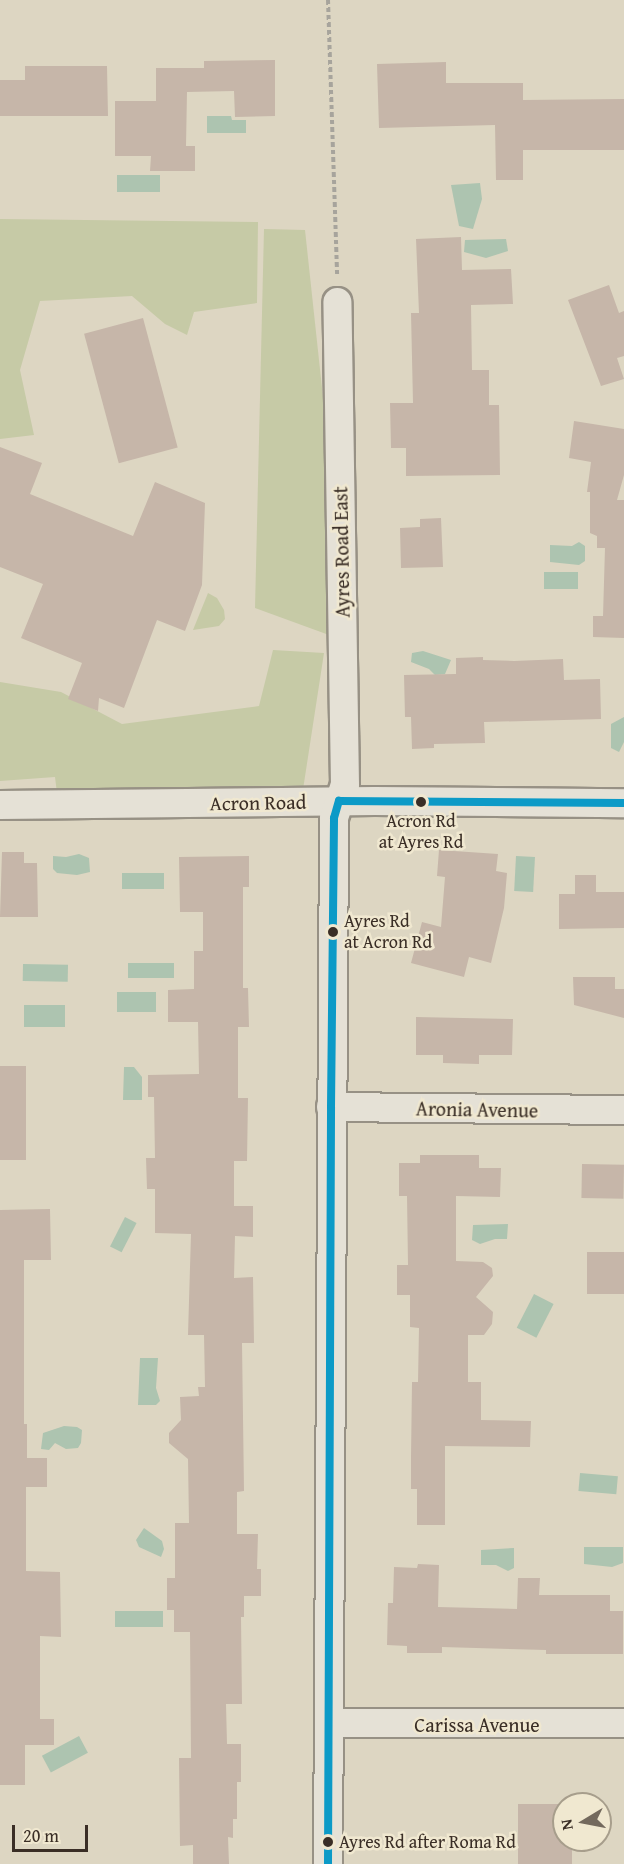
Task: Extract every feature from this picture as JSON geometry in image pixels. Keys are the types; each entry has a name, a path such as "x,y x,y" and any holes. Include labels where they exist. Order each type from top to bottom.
{"street":[{"name":"Ayres Road East","path":"328,1864 334,818 345,785 337,302"},
{"name":"Acron Road","path":"0,805 339,801 624,803"},
{"name":"Aronia Avenue","path":"331,1107 624,1110"},
{"name":"Carissa Avenue","path":"330,1723 624,1723"}],"path":[{"path":"328,0 337,302"}],"shaded area":[{"path":"207,116 231,116 232,120 246,120 246,133 207,133"},
{"path":"117,175 160,175 160,192 117,192"},
{"path":"480,183 482,199 473,229 459,226 451,185"},
{"path":"0,219 258,222 257,303 194,312 187,335 165,324 132,296 40,301 20,370 34,435 0,439"},
{"path":"264,229 305,230 326,425 329,635 255,608"},
{"path":"506,239 508,251 486,258 464,252 465,240"},
{"path":"579,542 585,546 585,561 579,565 550,562 550,545 572,546"},
{"path":"544,572 578,572 578,589 544,589"},
{"path":"208,593 217,598 224,610 225,619 219,626 193,630"},
{"path":"273,650 324,653 302,796 57,793 55,777 0,781 0,682 61,692 122,724 259,706"},
{"path":"423,651 451,660 445,674 435,675 429,669 411,662 412,653"},
{"path":"624,717 624,742 619,752 611,748 611,724"},
{"path":"79,854 89,858 90,872 77,875 57,873 53,869 53,856 66,857"},
{"path":"516,856 535,857 533,892 514,891"},
{"path":"122,873 164,873 164,889 122,889"},
{"path":"128,963 174,963 174,978 128,978"},
{"path":"23,964 68,965 68,982 23,981"},
{"path":"117,992 156,992 156,1012 117,1012"},
{"path":"24,1005 65,1005 65,1027 24,1027"},
{"path":"124,1067 134,1067 142,1077 142,1100 123,1100"},
{"path":"125,1217 137,1223 122,1252 110,1246"},
{"path":"508,1224 507,1239 495,1239 480,1244 472,1240 473,1225"},
{"path":"534,1294 554,1304 536,1338 517,1328"},
{"path":"140,1358 158,1358 156,1388 160,1401 156,1405 138,1405"},
{"path":"64,1426 77,1427 82,1430 81,1443 78,1448 66,1449 55,1443 49,1450 41,1449 43,1433"},
{"path":"580,1473 618,1476 616,1494 578,1491"},
{"path":"144,1528 162,1541 164,1549 161,1557 139,1547 136,1540"},
{"path":"584,1547 623,1547 623,1563 612,1567 584,1564"},
{"path":"514,1548 514,1568 508,1571 496,1565 481,1565 481,1550"},
{"path":"115,1611 163,1611 163,1627 115,1627"},
{"path":"79,1736 88,1753 51,1772 42,1756"}],"building":[{"path":"275,60 275,116 235,117 234,91 187,92 186,146 195,146 195,171 150,171 151,156 115,156 115,101 156,101 156,68 204,68 204,61"},
{"path":"446,62 446,83 523,83 523,100 624,99 624,150 523,150 523,180 496,180 495,125 379,128 377,64"},
{"path":"25,66 107,66 108,116 0,116 0,80 25,80"},
{"path":"461,237 462,270 511,269 513,304 471,305 472,370 489,370 489,405 499,405 500,475 406,476 406,448 391,448 390,403 413,403 411,313 419,313 416,239"},
{"path":"609,285 619,313 624,311 624,356 617,358 624,379 601,386 568,300"},
{"path":"143,318 178,447 119,463 84,334"},
{"path":"574,421 624,429 624,475 617,500 624,500 624,638 593,637 593,616 603,616 605,548 597,548 597,536 590,533 590,492 587,492 591,462 569,458"},
{"path":"0,447 42,463 30,494 133,536 155,482 205,503 202,585 185,631 157,620 124,708 99,698 98,711 68,699 82,663 21,638 43,584 0,567"},
{"path":"441,518 443,567 401,568 400,528 420,527 420,519"},
{"path":"483,657 483,660 514,661 563,659 564,680 600,679 601,719 484,722 485,743 434,744 434,748 412,749 411,717 405,717 404,675 456,674 456,658"},
{"path":"439,850 498,854 496,871 507,873 504,908 491,963 469,957 464,977 411,963 422,922 441,927 445,877 437,876"},
{"path":"2,852 24,852 24,863 37,863 38,917 0,917"},
{"path":"249,856 249,887 243,887 243,988 248,988 249,1027 238,1027 238,1098 248,1098 247,1161 234,1161 234,1206 253,1206 253,1237 235,1236 234,1278 253,1277 254,1343 242,1343 244,1491 237,1492 237,1534 258,1534 257,1569 261,1569 261,1596 244,1596 244,1617 241,1617 242,1704 226,1704 227,1744 241,1744 241,1782 237,1782 237,1819 233,1819 233,1838 228,1837 229,1864 193,1864 193,1845 180,1846 179,1758 191,1758 190,1632 174,1632 174,1610 167,1610 167,1578 175,1578 175,1523 189,1523 188,1459 169,1443 169,1433 181,1420 180,1397 199,1396 198,1387 205,1387 204,1335 188,1335 191,1234 155,1233 155,1189 147,1189 146,1158 155,1158 154,1097 148,1097 148,1075 199,1074 198,1022 168,1022 168,990 194,989 194,951 203,951 203,912 180,912 179,857"},
{"path":"575,875 596,875 596,892 624,892 624,928 559,929 559,894 575,894"},
{"path":"573,977 615,977 615,989 624,989 624,1018 574,1005"},
{"path":"416,1017 513,1019 512,1055 479,1055 479,1064 443,1063 443,1055 416,1055"},
{"path":"0,1066 26,1066 26,1160 0,1160"},
{"path":"420,1155 479,1155 479,1168 501,1168 500,1197 456,1196 456,1261 483,1262 492,1268 493,1276 476,1297 493,1312 492,1324 484,1335 468,1335 468,1382 481,1382 481,1420 531,1421 530,1447 445,1446 445,1525 417,1525 417,1489 411,1489 411,1457 412,1382 418,1382 419,1328 410,1327 410,1295 397,1295 397,1265 408,1265 407,1196 399,1196 399,1163 420,1163"},
{"path":"582,1164 624,1165 623,1199 581,1198"},
{"path":"50,1209 51,1260 24,1260 24,1424 27,1424 27,1458 47,1458 47,1487 26,1487 26,1571 60,1572 61,1637 40,1636 40,1719 54,1719 54,1745 25,1745 25,1785 0,1785 0,1210"},
{"path":"587,1252 624,1252 624,1294 587,1294"},
{"path":"418,1564 439,1565 438,1607 517,1609 518,1578 540,1578 539,1595 610,1595 610,1611 623,1611 623,1654 546,1654 546,1650 442,1647 442,1653 407,1653 407,1646 387,1645 388,1603 393,1603 394,1567 417,1568"},
{"path":"518,1804 552,1804 552,1852 572,1852 572,1864 518,1864"}],"transit line":[{"path":"339,801 624,803"},
{"path":"328,1864 331,1107 334,818 339,801"}],"place":[{"name":"Acron Rd at Ayres Rd","path":"421,802"},
{"name":"Ayres Rd at Acron Rd","path":"333,932"},
{"name":"Ayres Rd after Roma Rd","path":"328,1842"}]}
